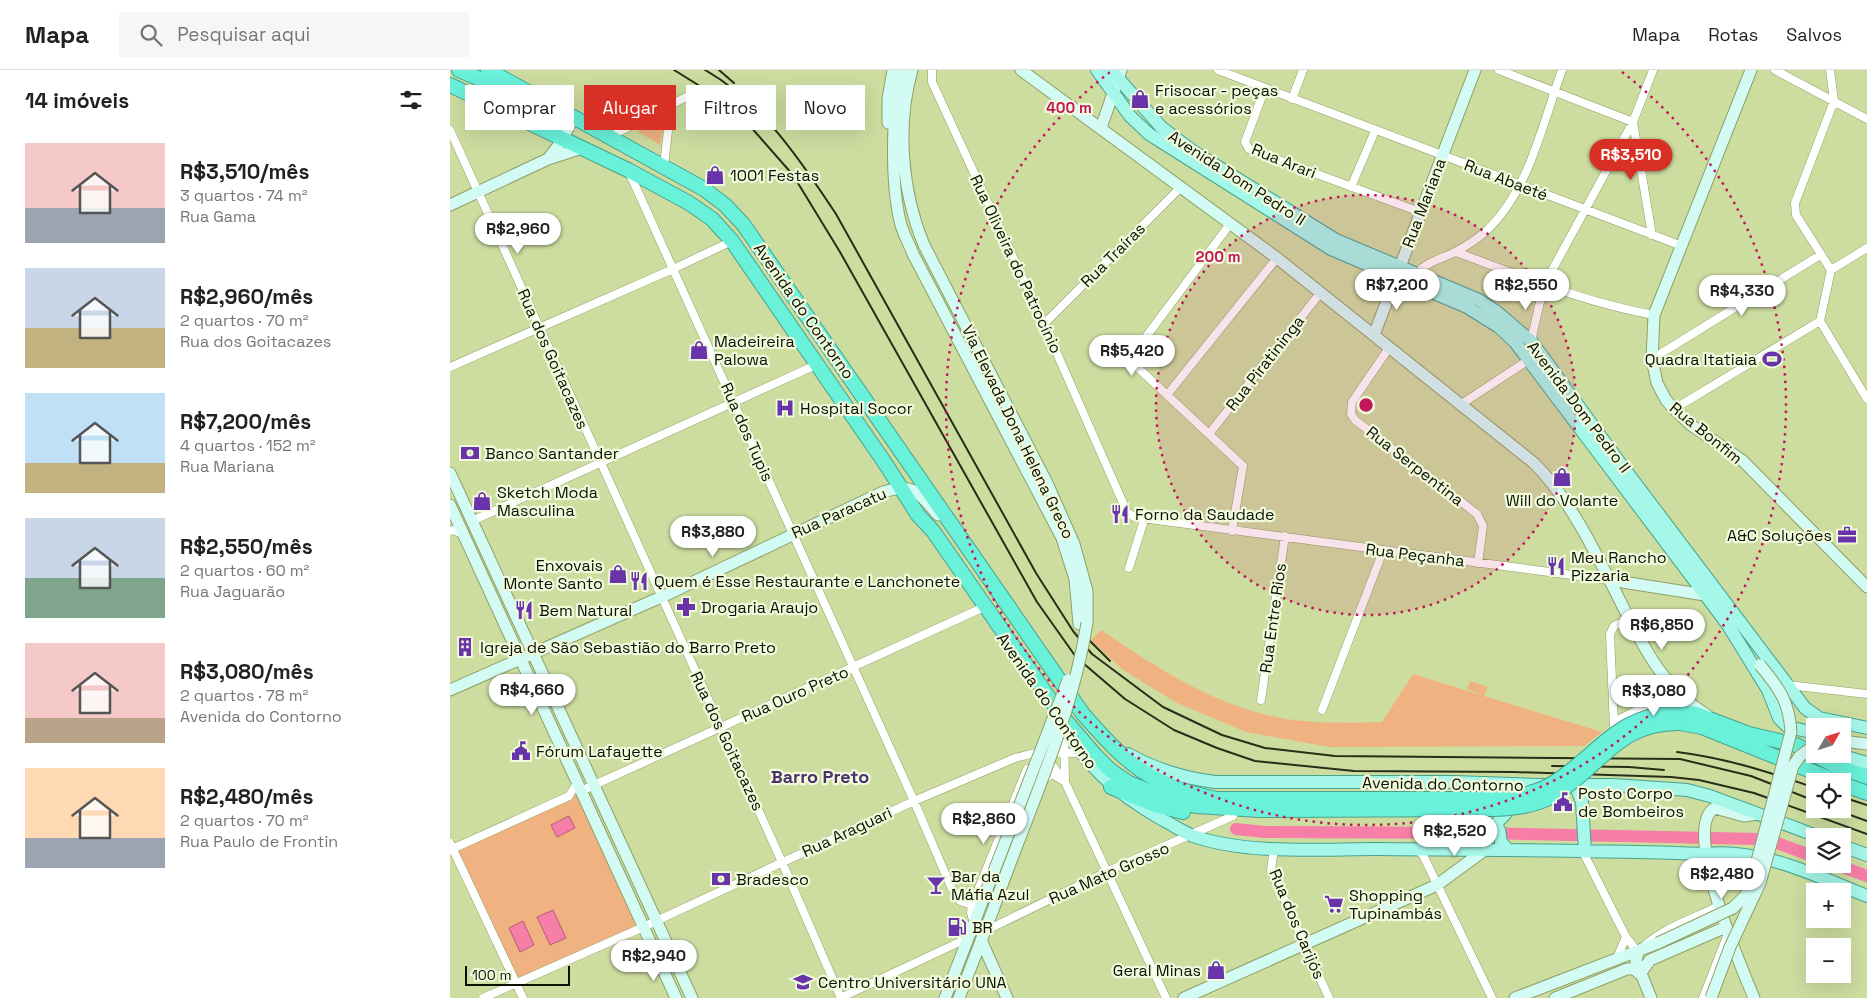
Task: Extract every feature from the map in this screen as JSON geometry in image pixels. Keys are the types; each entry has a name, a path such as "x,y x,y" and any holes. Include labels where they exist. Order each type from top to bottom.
{"highway":[{"path":"459,70 495,85"},
{"name":"Avenida do Contorno","path":"488,70 515,85"},
{"name":"Avenida do Contorno","path":"450,85 628,170 689,203 712,219 732,241 818,364 918,515 933,531 1061,715 1110,770 1147,791 1184,803 1494,832 1528,806 1543,801 1576,780 1627,735 1644,727 1680,717 1718,721 1749,734 1796,745 1836,766 1867,778"},
{"name":"Avenida do Contorno","path":"574,118 664,165 715,196 743,224 1077,706 1106,741 1133,764 1163,784 1188,794 1494,832"},
{"name":"Avenida do Contorno","path":"1680,717 1702,728 1816,773"},
{"path":"1111,787 1158,806 1202,815 1233,816 1260,810"},
{"path":"1851,787 1867,793"}],"main road":[{"path":"893,70 888,99 887,177 900,223"},
{"name":"Via Elevada Dona Helena Greco","path":"902,70 896,110 894,164 900,223 913,254 1062,538 1075,579 1083,624 1066,688 977,904 974,923 944,998"},
{"name":"Via Elevada Dona Helena Greco","path":"912,70 905,110 904,164 913,218 924,245 1046,483 1074,544 1087,591 1083,624 1082,658 1066,712 959,998"},
{"path":"1020,70 1102,128 1277,258 1545,474 1583,532 1658,669 1690,704 1718,721"},
{"name":"Avenida Dom Pedro II","path":"1097,70 1113,94 1149,134 1331,249 1397,272 1417,273 1479,300 1497,312 1532,342 1623,467 1811,714 1867,728"},
{"name":"Rua Mariana","path":"1374,336 1475,70"},
{"name":"Rua Bonfim","path":"1751,70 1654,315 1652,359 1657,383 1666,400 1674,409 1692,425 1743,461 1867,587"},
{"path":"1102,128 1113,94 1117,73"},
{"name":"Avenida Dom Pedro II","path":"1117,73 1160,127 1182,144 1336,240 1467,307 1499,327 1530,359 1705,595 1760,664 1785,699 1790,713 1790,732 1752,880 1744,896 1733,908 1638,952 1617,958 1515,998"},
{"path":"548,159 567,130"},
{"path":"450,205 548,159 582,148"},
{"path":"450,473 692,998"},
{"name":"Rua Paracatu","path":"450,690 661,597 883,492 901,488 919,492 940,518 948,520"},
{"path":"450,505 519,660 676,998"},
{"name":"Avenida do Contorno","path":"918,515 1081,753 1111,787 1144,809 1192,836 1224,843 1274,848 1417,850 1494,832 1586,852 1705,848 1777,861 1867,896"},
{"name":"Rua Peçanha","path":"1610,580 1705,595"},
{"path":"1728,624 1768,690 1779,718 1788,727 1806,732"},
{"name":"Avenida do Contorno","path":"1106,741 1148,766 1182,777 1215,782 1575,784 1687,790 1806,832"},
{"path":"1851,742 1867,744"},
{"path":"1711,998 1730,947 1760,883 1793,766 1800,756 1806,752"},
{"path":"1851,758 1867,762"},
{"path":"1454,782 1503,793 1506,813 1494,832"},
{"path":"1575,784 1580,795 1584,816 1586,852"},
{"path":"1184,998 1436,885 1494,832 1539,785"},
{"path":"1764,834 1782,804"},
{"path":"1754,998 1727,930 1705,848 1704,821 1708,812 1714,808 1744,816 1759,814"},
{"path":"1851,849 1867,855"},
{"path":"1640,974 1650,960 1727,930"},
{"path":"984,932 1007,998"},
{"path":"1638,952 1636,962 1651,998"},
{"path":"1555,998 1627,968 1634,969 1640,974"}],"street":[{"name":"Rua Oliveira do Patrocínio","path":"932,70 932,82 1044,324 1127,512"},
{"name":"Rua Abaeté","path":"1218,70 1682,246"},
{"path":"1292,98 1303,70"},
{"path":"1498,70 1633,122"},
{"path":"1417,273 1425,264 1456,252 1483,233 1498,219 1521,186 1562,70"},
{"path":"1460,404 1530,359 1544,285 1633,122 1653,70"},
{"path":"1775,70 1867,119"},
{"path":"1830,70 1834,101 1795,203 1796,215 1830,270 1820,321 1867,399"},
{"name":"Rua Arari","path":"1264,88 1245,142 1247,147 1420,212"},
{"path":"1633,122 1652,235"},
{"name":"Rua dos Goitacazes","path":"450,130 782,862 841,998"},
{"path":"609,136 621,130"},
{"path":"664,165 668,130"},
{"path":"1351,187 1375,131"},
{"name":"Rua dos Tupis","path":"628,170 914,801 951,887 960,901 977,904"},
{"name":"Rua Traíras","path":"1044,324 1181,187"},
{"path":"1230,224 1133,356 1136,366 1243,466 1232,530"},
{"path":"450,367 732,241"},
{"path":"1830,270 1867,248"},
{"path":"1456,252 1544,285 1625,310 1654,315"},
{"path":"1652,359 1820,255"},
{"path":"1167,395 1277,258"},
{"name":"Rua Piratininga","path":"1210,434 1320,292"},
{"path":"1674,409 1820,321"},
{"name":"Rua Serpentina","path":"1389,348 1352,402 1351,414 1355,420 1477,514 1483,526 1478,563"},
{"path":"472,520 818,364"},
{"name":"Rua Peçanha","path":"1127,512 1134,517 1144,520 1285,536 1383,551 1610,580"},
{"path":"1129,568 1144,520"},
{"path":"450,531 454,530 463,534"},
{"name":"Rua Entre Rios","path":"1261,700 1285,536"},
{"path":"1322,710 1383,551"},
{"name":"Rua Ouro Preto","path":"580,791 854,668 982,608"},
{"path":"1629,619 1614,626 1610,634 1614,725 1641,708 1666,703 1677,691"},
{"path":"1788,685 1867,694"},
{"path":"1064,730 1065,782"},
{"name":"Rua Araguari","path":"483,998 643,927 914,801 1016,758 1039,752 1065,751 1081,753"},
{"path":"1039,752 1052,762 1065,782 1166,998"},
{"path":"1016,758 1022,761 1027,769"},
{"path":"977,904 1027,769"},
{"path":"1027,769 1039,770 1044,779"},
{"path":"984,932 994,920 1044,779 1052,774 1065,782"},
{"path":"569,796 580,791"},
{"path":"523,998 451,847 580,791"},
{"name":"Rua Mato Grosso","path":"984,932 1108,871 1192,836 1233,816"},
{"name":"Rua dos Carijós","path":"1274,848 1271,870 1329,998"},
{"path":"1417,850 1423,855 1492,998"},
{"path":"1586,852 1626,937 1638,952 1648,941 1661,933 1720,905"},
{"path":"1703,998 1727,930"},
{"path":"1617,958 1626,937"},
{"path":"841,998 968,938"}],"shaded area":[{"path":"663,130 660,145 637,131"},
{"path":"1101,630 1140,656 1201,691 1244,708 1281,718 1324,722 1382,722 1413,674 1602,732 1584,746 1329,747 1246,732 1177,703 1123,670 1091,640"},
{"path":"1470,681 1488,687 1484,696 1467,689"},
{"path":"581,791 643,927 516,983 453,848"},
{"path":"569,816 575,828 557,837 551,825"},
{"path":"553,910 566,938 550,945 537,917"},
{"path":"523,921 534,945 520,952 509,928"}],"waterway":[{"path":"1236,829 1265,832 1477,833 1759,839 1777,843 1806,854"},
{"path":"1851,870 1867,876"}],"railway":[{"path":"674,70 711,93 743,118 793,175 840,252 1037,602 1076,657 1125,699 1174,730 1255,761 1354,771 1514,772 1671,777 1699,780 1754,793 1867,834"},
{"path":"705,70 726,83 745,99 779,134 836,214 1036,573 1073,631 1092,654 1163,707 1222,735 1265,748 1335,756 1680,759 1751,776 1806,797"},
{"path":"719,70 734,83"},
{"path":"1085,636 1110,661"},
{"path":"1677,752 1747,766 1806,785"},
{"path":"1552,766 1629,767 1664,770"},
{"path":"1851,800 1867,805"},
{"path":"1851,815 1867,821"}],"place":[{"name":"Frisocar - peças e acessórios","path":"1140,99"},
{"name":"1001 Festas","path":"715,175"},
{"name":"Madeireira Palowa","path":"699,350"},
{"name":"Quadra Itatiaia","path":"1772,359"},
{"name":"Hospital Socor","path":"785,408"},
{"name":"Banco Santander","path":"470,453"},
{"name":"Will do Volante","path":"1562,477"},
{"name":"Sketch Moda Masculina","path":"482,501"},
{"name":"Forno da Saudade","path":"1120,514"},
{"name":"A&C Soluções","path":"1847,535"},
{"name":"Meu Rancho Pizzaria","path":"1556,566"},
{"name":"Enxovais Monte Santo","path":"618,574"},
{"name":"Quem é Esse Restaurante e Lanchonete","path":"639,581"},
{"name":"Drogaria Araujo","path":"686,607"},
{"name":"Bem Natural","path":"524,610"},
{"name":"Igreja de São Sebastião do Barro Preto","path":"465,647"},
{"name":"Fórum Lafayette","path":"521,751"},
{"name":"Posto Corpo de Bombeiros","path":"1563,802"},
{"name":"Bradesco","path":"721,879"},
{"name":"Bar da Máfia Azul","path":"936,885"},
{"name":"Shopping Tupinambás","path":"1334,904"},
{"name":"BR","path":"957,927"},
{"name":"Geral Minas","path":"1216,970"},
{"name":"Centro Universitário UNA","path":"803,982"}],"district":[{"name":"Barro Preto","path":"820,776"}]}
